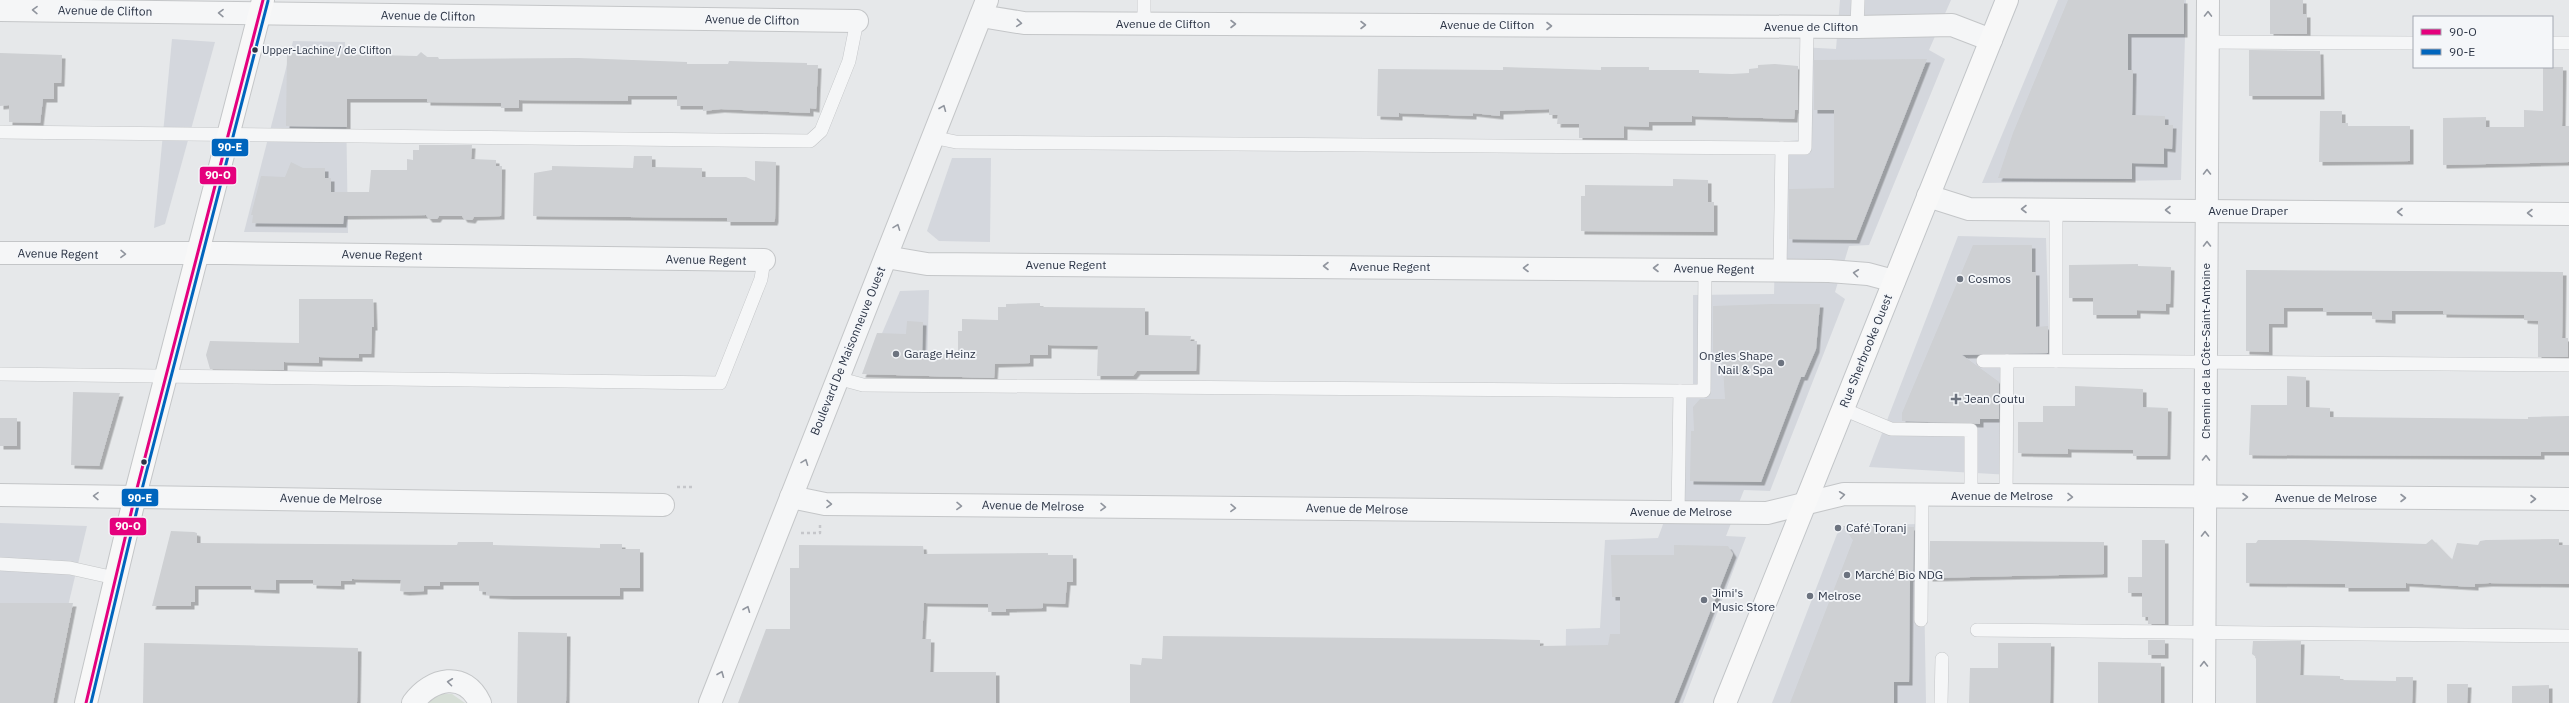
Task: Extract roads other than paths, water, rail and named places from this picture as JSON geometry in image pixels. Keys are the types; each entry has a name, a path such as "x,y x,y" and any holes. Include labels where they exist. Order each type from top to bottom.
{"main road":[{"name":"Rue Sherbrooke Ouest","path":"1725,703 2007,0"},
{"path":"86,703 135,496 261,7"}],"street":[{"name":"Chemin de la Côte-Saint-Antoine","path":"2204,703 2208,0"},
{"name":"Avenue de Clifton","path":"0,10 261,7 857,21"},
{"name":"Avenue de Clifton","path":"984,8 1024,23 1807,27 1952,25 1991,40"},
{"name":"Boulevard De Maisonneuve Ouest","path":"710,703 886,257 932,136 984,8"},
{"name":"Avenue Draper","path":"1928,196 1969,209 2569,214"},
{"name":"Avenue Regent","path":"0,253 764,260"},
{"name":"Avenue Regent","path":"886,257 927,264 1845,271 1894,281"},
{"name":"Avenue de Melrose","path":"791,497 826,504 1768,513 1844,494 1922,496 2569,500"},
{"name":"Avenue de Melrose","path":"0,495 669,496"},
{"path":"413,703 424,690 443,681 465,686 474,693 480,703"}],"lane":[{"path":"1144,0 1144,24"},
{"path":"1857,27 1858,0"},
{"path":"0,132 810,142 820,131 849,61 857,21"},
{"path":"932,136 956,142 1806,148 1807,27"},
{"path":"2207,42 2413,43"},
{"path":"2553,43 2569,43"},
{"path":"1780,270 1782,148"},
{"path":"2056,210 2056,361"},
{"path":"0,374 166,374 720,383 761,279 764,260"},
{"path":"837,378 863,385 1704,391 1705,269"},
{"path":"1983,361 2569,365"},
{"path":"2006,496 2007,361"},
{"path":"1678,512 1680,390"},
{"path":"1843,409 1891,429 1971,430 1971,496"},
{"path":"1921,620 1922,496"},
{"path":"0,564 70,568 115,578"},
{"path":"1977,630 2569,636"},
{"path":"1941,703 1942,659"}],"place":[{"name":"Upper-Lachine / de Clifton","path":"255,50"},
{"name":"Cosmos","path":"1960,279"},
{"name":"Garage Heinz","path":"896,354"},
{"name":"Ongles Shape Nail & Spa","path":"1781,363"},
{"name":"Jean Coutu","path":"1956,399"},
{"name":"Café Toranj","path":"1838,528"},
{"name":"Marché Bio NDG","path":"1847,575"},
{"name":"Melrose","path":"1810,596"},
{"name":"Jimi's Music Store","path":"1704,600"}]}
